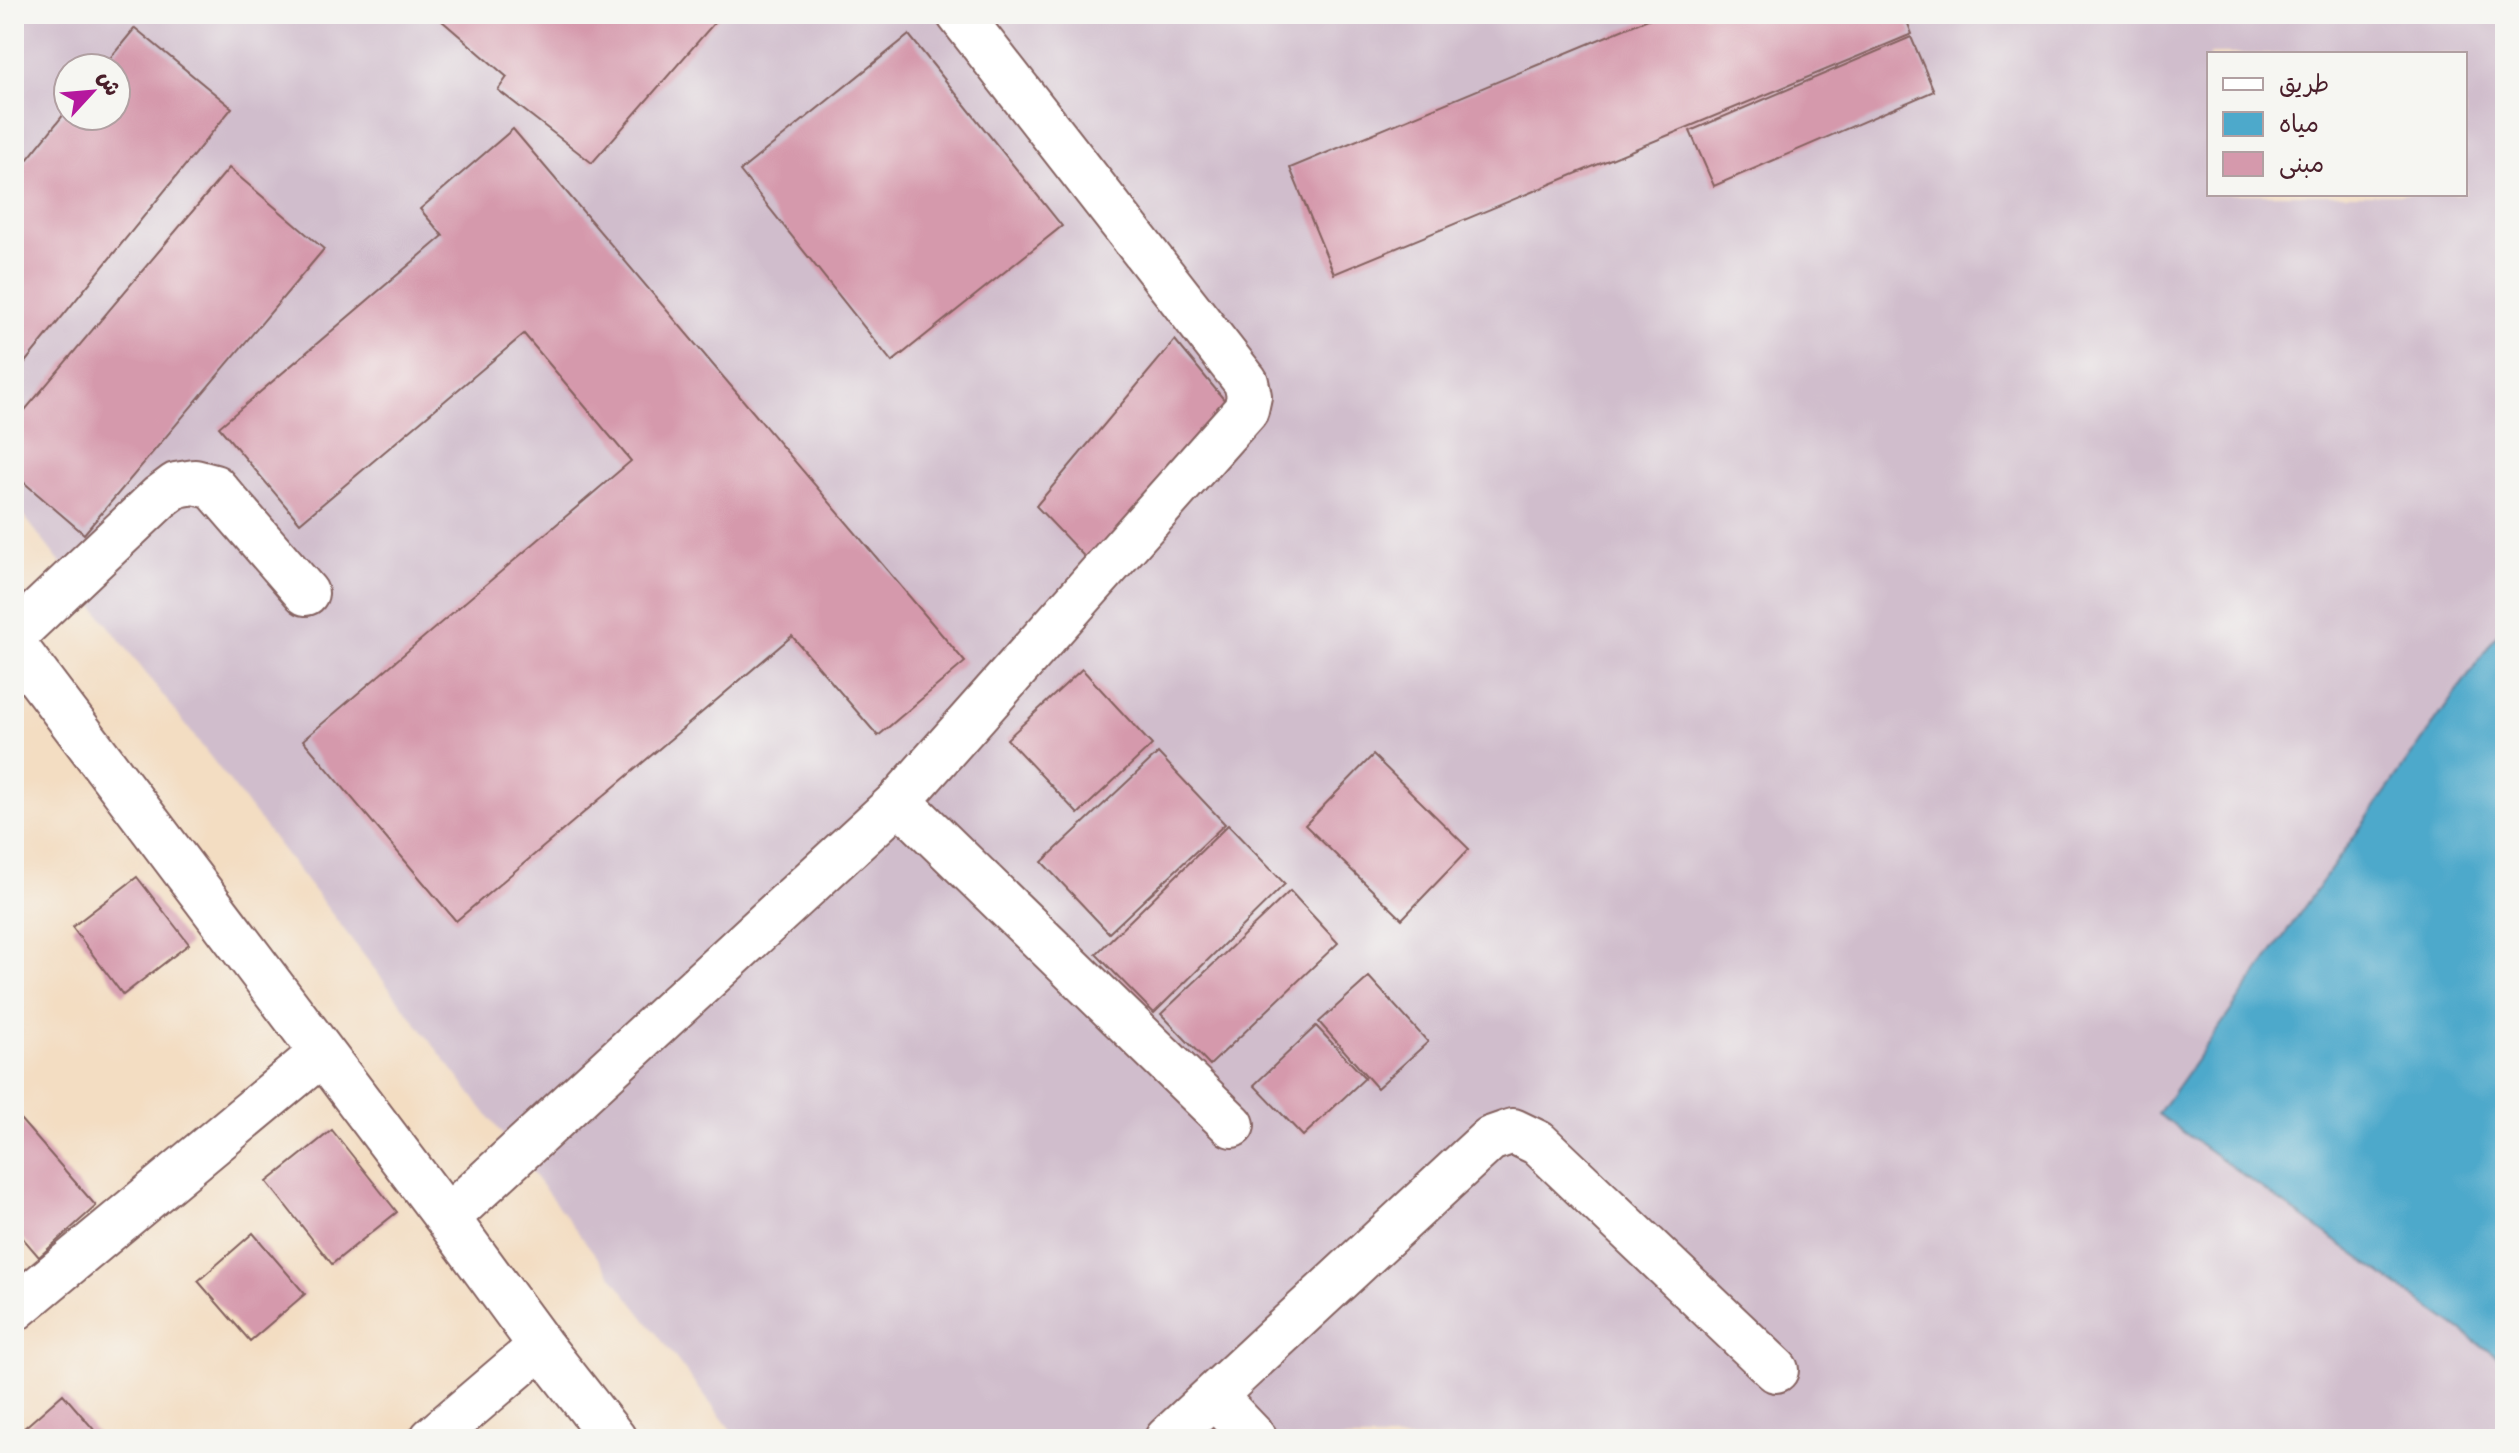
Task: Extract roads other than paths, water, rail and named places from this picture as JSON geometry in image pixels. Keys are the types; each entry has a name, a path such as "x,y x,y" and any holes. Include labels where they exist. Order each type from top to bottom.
{"street":[{"path":"447,1218 899,801 1246,410 1249,396 1246,382 959,14"},
{"path":"14,635 160,497 176,485 195,482 214,487 306,593"},
{"path":"14,645 614,1439"},
{"path":"899,801 1232,1125"},
{"path":"18,1298 322,1053"},
{"path":"1167,1439 1490,1139 1513,1131 1538,1143 1776,1370"},
{"path":"432,1439 541,1346"},
{"path":"1214,1396 1255,1439"}],"water":[{"path":"2505,623 2505,1362 2158,1114"}]}
